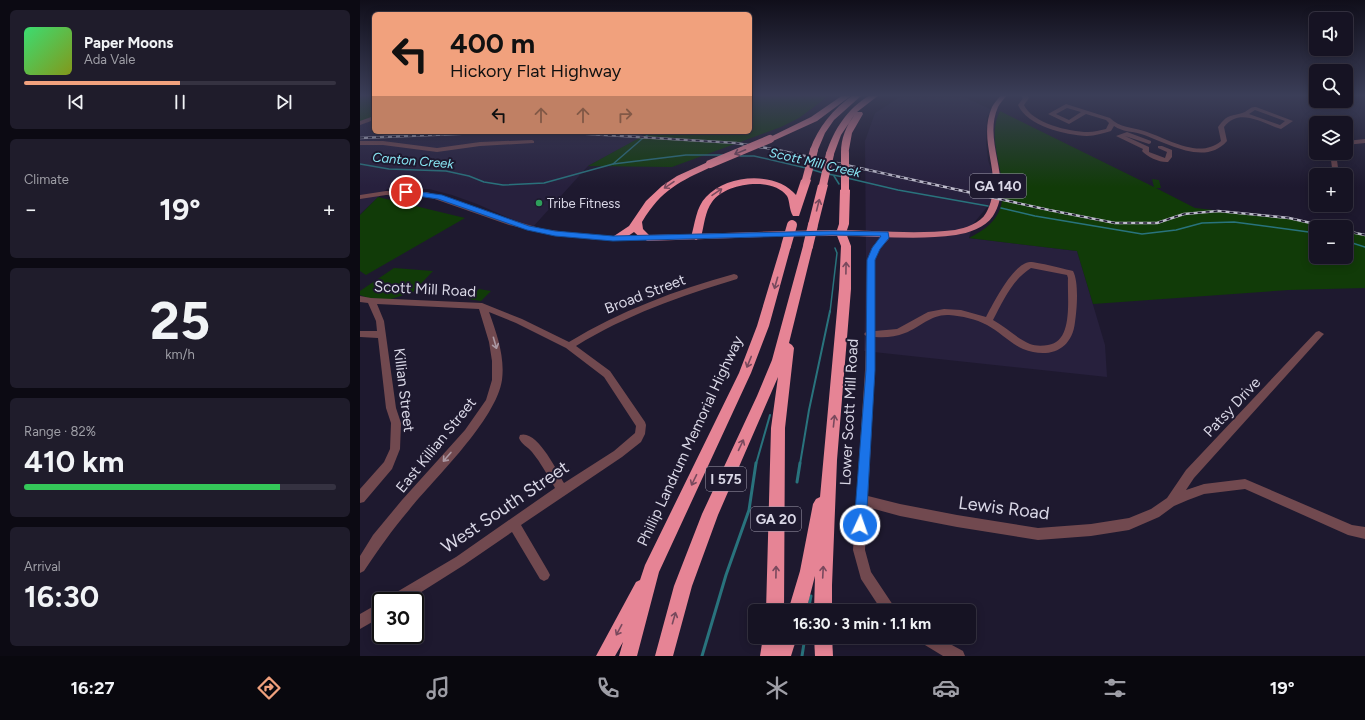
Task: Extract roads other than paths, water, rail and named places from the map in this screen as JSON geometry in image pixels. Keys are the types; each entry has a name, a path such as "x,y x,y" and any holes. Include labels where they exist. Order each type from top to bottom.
{"highway":[{"path":"618,238 637,224 649,203 665,188 680,178 799,126"},
{"name":"Phillip Landrum Memorial Highway","path":"628,656 651,571 745,373 763,326 814,150 820,133 825,126"},
{"name":"I 575","path":"664,656 683,586 710,514 764,396 778,360 830,154 836,135 841,126"},
{"path":"823,604 830,460 842,335 846,246 842,229 845,190 845,154 846,138 851,126"},
{"path":"696,236 704,208 708,200 721,189 741,183 760,181 782,187 792,196 796,214"},
{"path":"637,224 638,230 647,238"},
{"name":"GA 20","path":"775,604 778,428 793,305"},
{"path":"799,604 808,571 830,460"},
{"path":"605,656 651,571"},
{"path":"769,656 771,644"},
{"path":"782,656 786,644"},
{"path":"823,644 824,656"}],"main road":[{"name":"GA 140","path":"696,236 842,229 859,233 939,234 956,232 975,227 987,218 995,202 998,186 990,139 991,126"},
{"path":"647,238 696,236"}],"street":[{"path":"1047,126 1084,134 1095,134 1120,128 1139,131 1180,147 1201,150 1210,149 1222,144 1224,141 1221,126"},
{"path":"1109,130 1110,126"},
{"path":"1116,126 1120,128"},
{"path":"1156,138 1148,145 1169,157"},
{"path":"1353,142 1365,140"},
{"path":"360,143 382,143 437,150 480,144 532,142"},
{"path":"360,197 386,193 427,194 538,230 566,235 647,238"},
{"name":"Lower Scott Mill Road","path":"885,234 885,238 876,248 871,260 869,334 870,370 859,550 865,576 885,604"},
{"path":"869,334 886,334 903,330 926,316 938,312 958,313 988,322 1026,346 1055,349 1063,343 1069,334 1072,278 1070,273 1030,265 1010,282 988,322"},
{"name":"Broad Street","path":"569,346 594,330 638,309 734,277"},
{"name":"Scott Mill Road","path":"360,299 371,301 482,306 519,321 569,346 607,374 640,425 640,434 634,440"},
{"name":"Killian Street","path":"360,498 388,465 395,450 396,423 391,408 380,321 371,301"},
{"name":"East Killian Street","path":"360,567 383,532 464,438 485,410 494,395 497,381 498,359 496,345 482,306"},
{"path":"360,334 382,336"},
{"name":"Patsy Drive","path":"1170,502 1190,474 1319,334"},
{"path":"524,438 537,450 562,490"},
{"name":"West South Street","path":"410,592 460,561 562,490 618,454 634,440"},
{"name":"Lewis Road","path":"862,500 900,510 1038,534 1092,530 1129,524 1155,513 1170,502 1186,494 1204,489 1245,484 1352,531 1365,533"},
{"path":"514,524 544,575"},
{"path":"360,622 372,615"},
{"path":"936,644 958,656"}],"waterway":[{"name":"Canton Creek","path":"613,164 643,138"},
{"name":"Scott Mill Creek","path":"613,164 686,155 723,155"},
{"name":"Scott Mill Creek","path":"740,156 754,156 806,168"},
{"name":"Canton Creek","path":"360,164 389,169 446,171 469,176 484,182 503,185 544,183 613,164"},
{"name":"Scott Mill Creek","path":"810,169 823,173"},
{"name":"Scott Mill Creek","path":"828,174 843,177"},
{"path":"834,176 839,184"},
{"name":"Scott Mill Creek","path":"847,178 898,190 988,206"},
{"name":"Scott Mill Creek","path":"1001,208 1035,216 1142,234 1176,230 1202,223 1234,222 1309,232"},
{"name":"Scott Mill Creek","path":"1353,243 1365,247"},
{"path":"830,312 837,253 835,248"},
{"path":"800,464 809,410 830,311"},
{"path":"756,464 770,415"},
{"path":"702,656 726,575 749,510 756,463"},
{"path":"797,482 800,463"},
{"path":"809,604 811,596"},
{"path":"802,656 804,644"}],"railway":[{"path":"360,138 456,134"},
{"path":"589,134 736,143 778,150 1049,210 1115,223 1157,223 1184,214 1218,211 1289,218 1309,223"},
{"path":"1353,232 1365,235"}],"place":[{"name":"Tribe Fitness","path":"539,203"}]}
